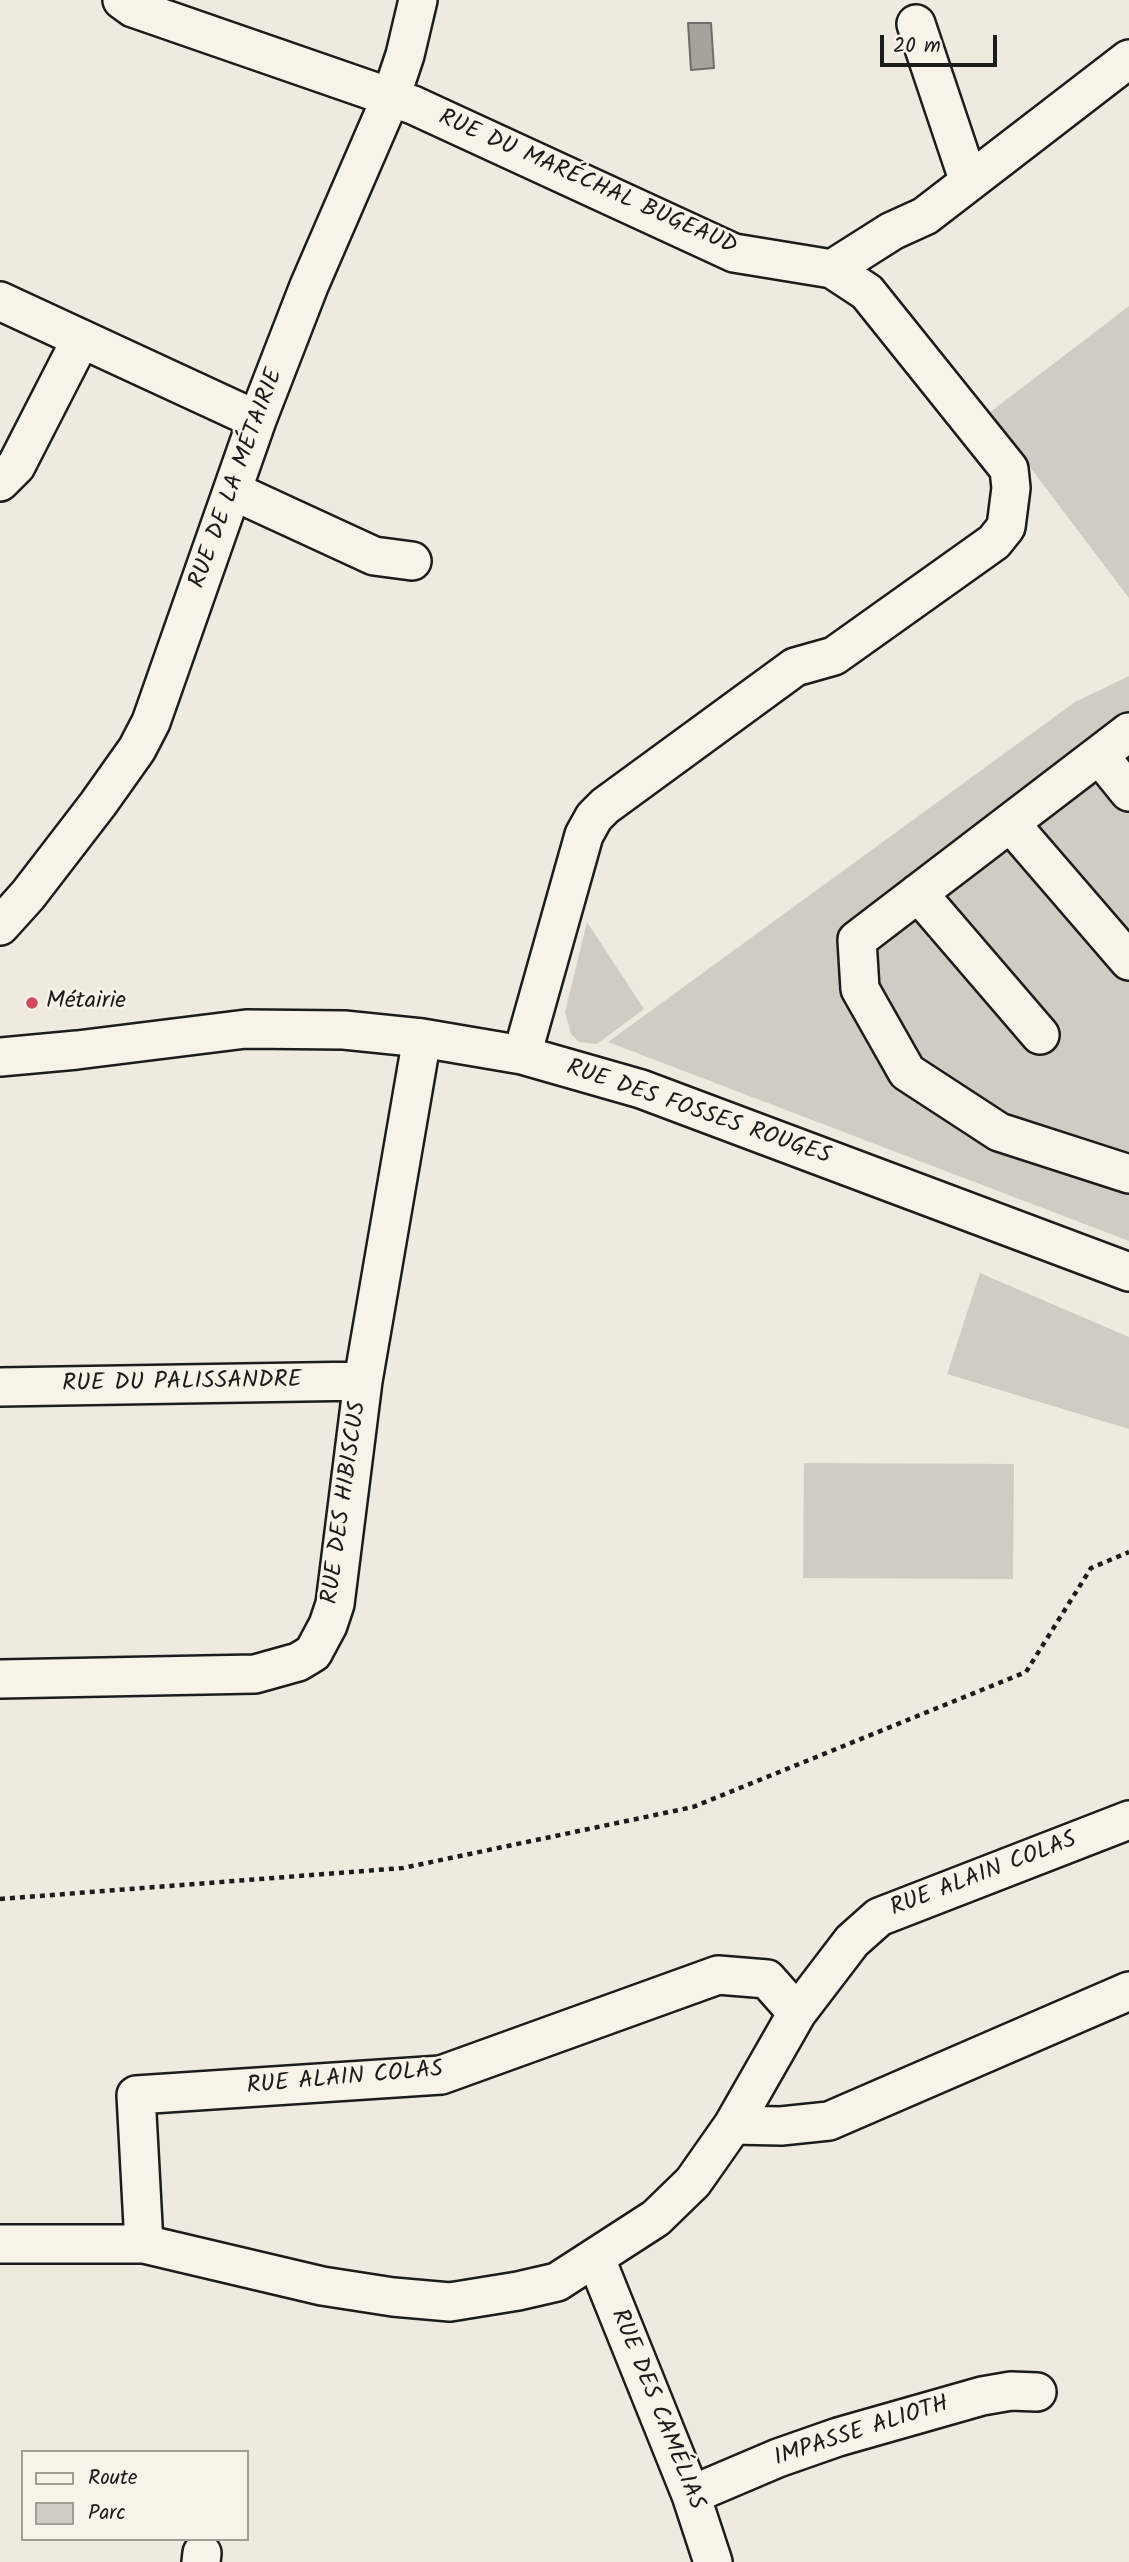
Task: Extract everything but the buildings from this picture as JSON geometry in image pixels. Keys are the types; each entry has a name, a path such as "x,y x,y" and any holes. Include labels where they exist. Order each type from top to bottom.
{"street":[{"name":"RUE DU MARÉCHAL BUGEAUD","path":"122,0 133,8 413,105 734,253 832,269"},
{"name":"RUE DE LA MÉTAIRIE","path":"0,926 28,895 137,749 151,722 257,421 309,286 391,97 405,55 418,0"},
{"path":"916,24 969,182"},
{"path":"522,1055 584,835 594,817 795,667 834,656 994,542 1006,527 1012,488 1009,469 867,292 832,269 892,231 925,216 1129,59"},
{"path":"0,301 257,421"},
{"path":"0,482 16,466 81,339"},
{"path":"233,491 374,556 412,561"},
{"path":"1129,732 857,940 860,989 907,1072 999,1132 1129,1174"},
{"path":"1099,755 1129,792"},
{"path":"1010,823 1129,961"},
{"path":"918,893 1040,1035"},
{"name":"RUE DES FOSSES ROUGES","path":"0,1057 246,1028 344,1030 422,1038 522,1055 641,1089 1129,1272"},
{"name":"RUE DES HIBISCUS","path":"0,1679 256,1674 298,1662 313,1653 328,1625 335,1604 363,1381 422,1038"},
{"name":"RUE DU PALISSANDRE","path":"0,1387 363,1381"},
{"name":"RUE ALAIN COLAS","path":"0,2244 144,2244 322,2286 393,2297 450,2302 557,2282 656,2218 693,2182 733,2125 797,2013 852,1941 878,1917 1129,1820"},
{"name":"RUE ALAIN COLAS","path":"144,2244 136,2095 441,2076 718,1975 767,1979 797,2013"},
{"path":"733,2125 781,2126 829,2120 1129,1991"},
{"name":"RUE DES CAMÉLIAS","path":"596,2259 691,2495 713,2562"},
{"name":"IMPASSE ALIOTH","path":"691,2495 778,2458 838,2437 982,2396 1011,2391 1037,2392"}],"path":[{"path":"0,1899 403,1868 692,1807 1026,1672 1091,1568 1129,1552"}],"green space":[{"path":"1129,306 1129,598 989,413"},
{"path":"1129,676 1129,1241 608,1042 1075,702"},
{"path":"587,922 644,1009 597,1044 579,1042 571,1034 565,1012"},
{"path":"980,1273 1129,1337 1129,1429 947,1374"},
{"path":"804,1463 1014,1464 1013,1579 803,1578"}],"shaded area":[{"path":"688,23 711,23 714,68 691,70"}],"place":[{"name":"Métairie","path":"32,1003"}]}
